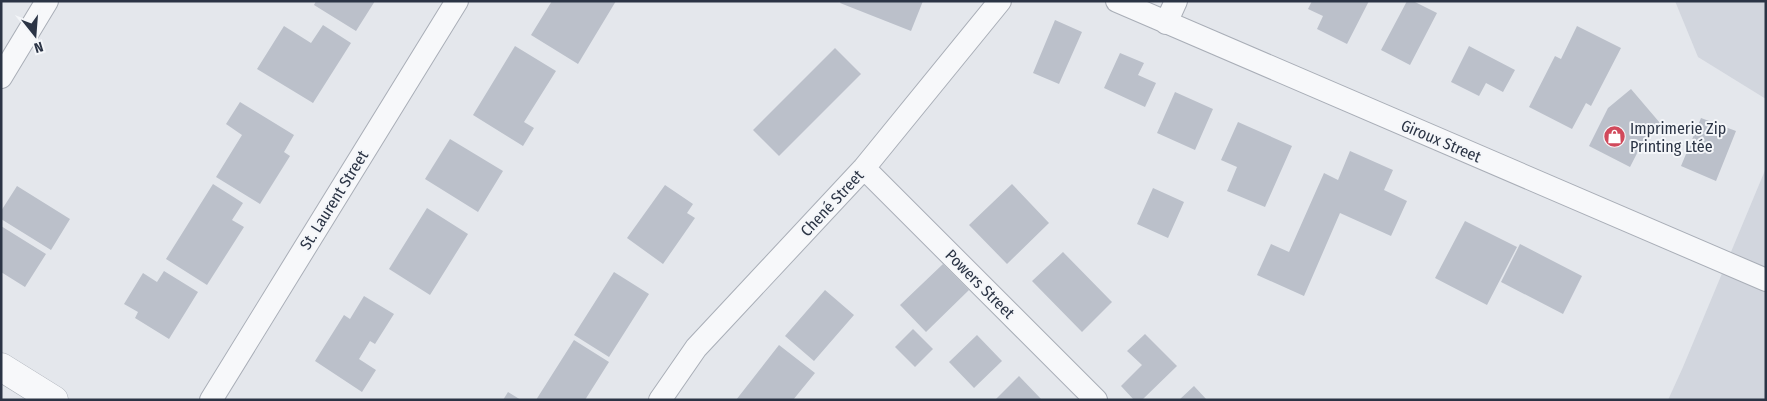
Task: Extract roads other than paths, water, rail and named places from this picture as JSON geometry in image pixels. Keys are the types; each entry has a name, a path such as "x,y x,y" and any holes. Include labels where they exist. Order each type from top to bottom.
{"street":[{"path":"1,77 47,1"},
{"name":"St. Laurent Street","path":"211,400 457,1"},
{"name":"Chené Street","path":"660,400 696,348 864,168 1000,1"},
{"name":"Giroux Street","path":"1117,1 1766,280"},
{"path":"1166,23 1176,1"},
{"name":"Powers Street","path":"864,168 1096,400"},
{"path":"1,367 54,400"}],"place":[{"name":"Imprimerie Zip Printing Ltée","path":"1614,137"}]}
